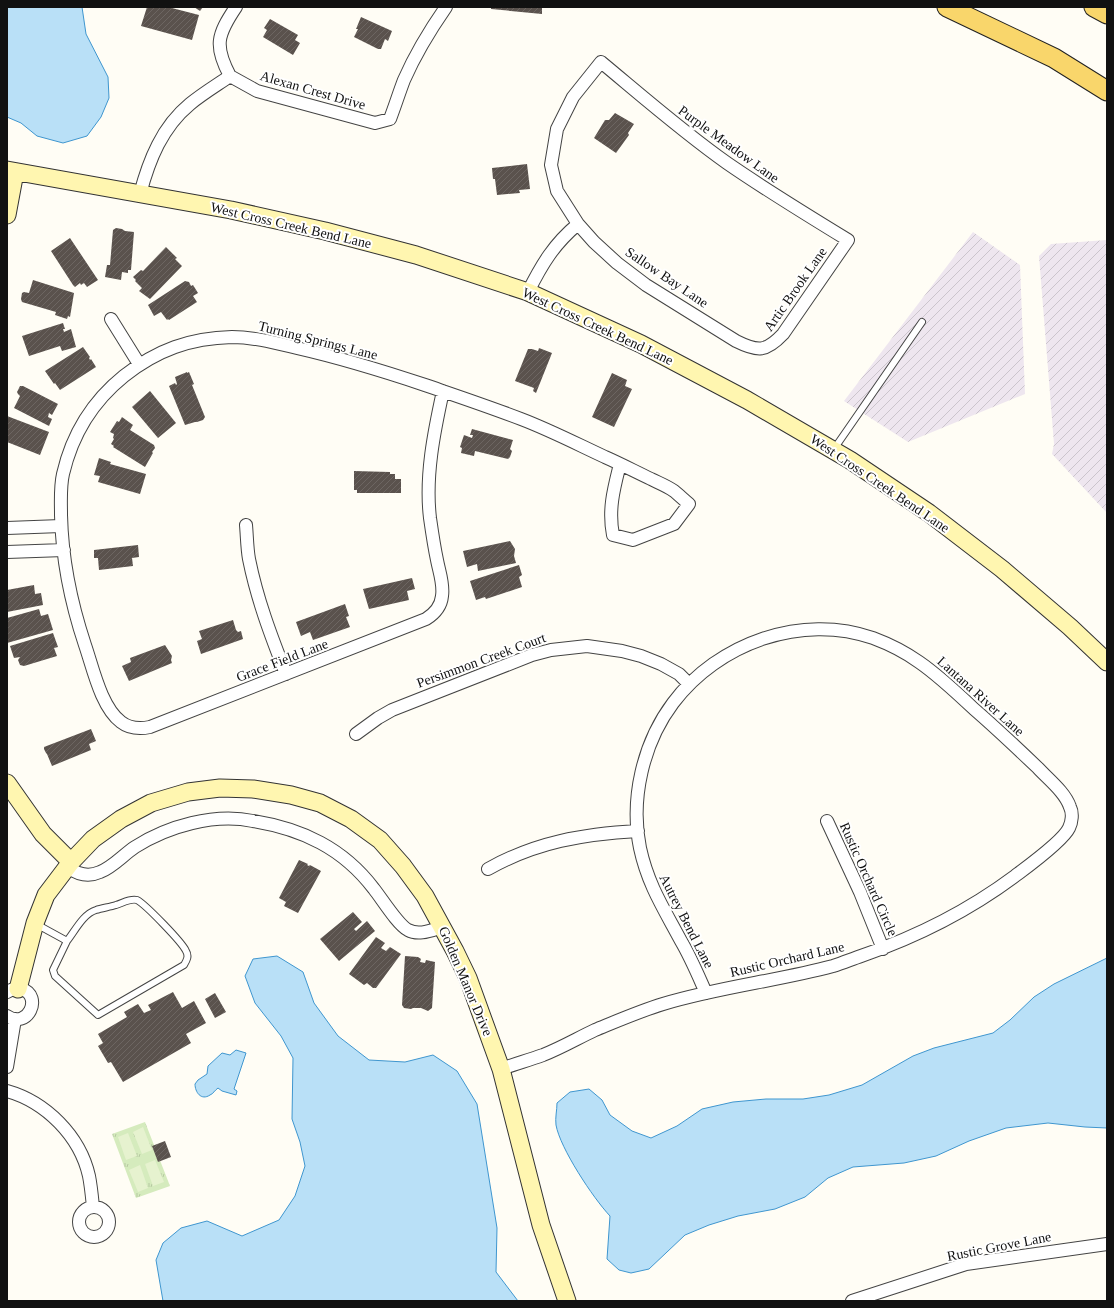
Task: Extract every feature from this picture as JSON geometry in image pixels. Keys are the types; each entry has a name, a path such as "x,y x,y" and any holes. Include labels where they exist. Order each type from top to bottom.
{"main road":[{"path":"947,7 1054,58 1107,91"},
{"path":"1094,7 1107,14"},
{"path":"7,214 11,171"},
{"name":"West Cross Creek Bend Lane","path":"11,171 231,210 326,231 416,255 528,292 641,344 747,400 850,460 935,517 1002,569 1070,627 1107,662"},
{"path":"7,783 43,834 71,862"},
{"name":"Golden Manor Drive","path":"13,990 35,923 46,895 71,862 92,839 121,819 151,803 188,792 220,788 253,789 291,795 320,803 344,816 380,840 403,866 425,896 443,927 468,978 501,1069 541,1225 567,1301"}],"street":[{"path":"140,194 146,171 158,142 175,119 189,104 230,76 222,60 220,36 236,7"},
{"name":"Alexan Crest Drive","path":"230,76 256,91 375,123 390,119 403,82 411,66 433,26 446,7"},
{"name":"Sallow Bay Lane","path":"601,62 573,97 557,129 551,165 557,191 578,224 616,263 646,285 736,341 748,347 762,349"},
{"name":"Purple Meadow Lane","path":"601,62 662,114 726,162 778,197 848,240"},
{"path":"528,292 540,268 563,237 578,224"},
{"name":"Artic Brook Lane","path":"762,349 774,344 783,334 848,240"},
{"path":"110,319 139,364"},
{"name":"Turning Springs Lane","path":"129,727 114,715 104,699 78,622 68,580 61,526 61,497 63,475 72,444 99,399 139,364 162,351 185,343 210,338 234,337 261,339 391,373 524,420 620,464 673,490 689,504 674,524 633,540 613,534 610,520 614,490 620,464"},
{"name":"Grace Field Lane","path":"129,727 140,729 150,727 426,620 433,614 440,606 443,588 434,549 430,516 429,480 434,434 443,391"},
{"path":"246,525 249,557 258,596 270,634 286,674"},
{"path":"7,528 61,526"},
{"path":"7,552 64,550"},
{"name":"Autrey Bend Lane","path":"706,993 693,962 652,889 639,844 637,819 638,794 646,753 665,714 689,684 701,673 732,653 770,636 792,630 843,631"},
{"name":"Lantana River Lane","path":"843,631 870,637 902,652 922,664 954,690 1022,753 1059,790 1071,808 1072,818"},
{"name":"Persimmon Creek Court","path":"356,734 378,718 397,708 525,658 551,650 587,646 622,651 641,656 661,664 680,674 689,684"},
{"name":"Rustic Orchard Lane","path":"501,1069 542,1055 596,1030 668,1003 706,993 836,965 883,949 944,920 1002,885 1033,863 1065,834 1070,826 1072,818"},
{"path":"71,862 69,868 76,873 88,875 101,872 135,847 160,834 190,824 218,819 245,819 278,825 304,834 326,846 351,864 372,887 401,925 407,930 415,933 443,927"},
{"name":"Rustic Orchard Circle","path":"827,821 860,892 883,949"},
{"path":"488,869 505,859 548,843 594,834 638,830"},
{"name":"Golden Manor Drive","path":"7,1067 11,1017 23,1018 28,1015 32,1005 29,995 25,991 13,990"},
{"path":"7,1091 40,1106 57,1120 70,1136 79,1150 87,1168 93,1207"},
{"name":"Rustic Grove Lane","path":"852,1301 966,1264 1107,1244"}],"lane":[{"path":"833,450 922,322"},
{"path":"131,900 138,901 170,931 187,951 188,958 184,965 98,1015 55,976 53,970 67,941 84,917 94,910 131,900"},
{"path":"35,923 67,941"}],"shaded area":[{"path":"973,232 1020,265 1025,394 908,442 844,401"},
{"path":"1107,240 1107,513 1052,454 1054,444 1039,256 1051,244"}],"green space":[{"path":"145,1122 170,1186 136,1198 112,1134"},
{"path":"143,1127 152,1150 142,1154 133,1132"},
{"path":"128,1133 137,1156 126,1160 118,1137"},
{"path":"155,1160 164,1182 153,1186 145,1164"},
{"path":"140,1165 148,1188 138,1192 129,1170"}],"water":[{"path":"7,7 82,7 86,34 108,77 109,98 101,117 87,136 63,143 37,136 21,123 7,117"},
{"path":"277,956 303,972 314,1003 338,1036 369,1060 405,1062 433,1055 457,1071 477,1104 497,1228 496,1272 518,1301 163,1301 156,1260 163,1243 181,1228 207,1221 242,1236 279,1220 295,1196 305,1166 300,1142 292,1119 293,1058 281,1036 255,1003 245,976 253,959"},
{"path":"1107,958 1107,1128 1048,1123 1006,1128 969,1141 936,1156 904,1163 853,1167 828,1178 805,1197 775,1209 738,1216 709,1225 685,1235 649,1269 631,1273 619,1270 607,1259 610,1216 595,1197 570,1159 556,1125 557,1103 570,1092 589,1089 602,1100 610,1115 632,1131 651,1138 677,1126 702,1109 733,1102 766,1099 803,1099 829,1095 862,1085 913,1056 934,1048 993,1033 1010,1020 1034,997 1054,984"},
{"path":"236,1050 246,1053 234,1089 237,1091 236,1095 222,1091 218,1088 207,1097 199,1095 195,1084 207,1074 208,1066 222,1053 230,1055"}],"building":[{"path":"147,7 168,7 199,15 192,40 141,26"},
{"path":"194,7 203,7 200,11"},
{"path":"491,7 542,7 542,14 491,9"},
{"path":"361,17 392,31 388,41 385,39 381,49 378,49 354,37"},
{"path":"270,19 298,35 295,40 300,43 293,55 263,37 267,30 264,28"},
{"path":"615,113 634,124 628,133 629,135 616,153 594,138 605,120 609,120"},
{"path":"527,164 530,189 519,190 520,193 497,195 492,168"},
{"path":"116,228 134,232 131,270 128,270 128,273 122,272 121,280 105,277 107,265 110,265 113,230"},
{"path":"70,238 98,280 87,287 84,283 81,285 80,283 75,287 73,285 51,251"},
{"path":"166,247 177,258 175,259 182,266 150,299 139,291 142,288 133,277 141,270 143,271"},
{"path":"33,280 74,293 70,317 68,316 67,319 55,315 56,312 22,302 22,293 29,293"},
{"path":"185,281 189,282 191,286 193,285 198,293 193,296 197,302 169,320 167,320 161,312 154,316 148,305"},
{"path":"63,323 65,329 63,329 64,332 71,329 76,347 62,351 60,346 29,356 22,336"},
{"path":"83,347 90,357 90,360 91,359 96,367 60,390 45,371"},
{"path":"539,348 552,353 536,393 533,391 534,388 515,381 528,349 538,351"},
{"path":"189,372 194,384 192,385 205,417 203,420 185,425 169,386 175,383 176,385 175,377"},
{"path":"612,373 627,380 625,386 632,389 614,427 592,417"},
{"path":"20,386 23,386 58,404 52,415 49,413 48,417 52,419 49,426 14,408 20,396 17,392"},
{"path":"150,391 176,423 158,438 132,407"},
{"path":"7,416 49,432 40,455 7,442"},
{"path":"122,417 133,425 130,430 154,445 155,448 152,452 153,453 145,467 113,447 114,446 111,444 114,439 114,434 110,432 117,421 119,422"},
{"path":"472,429 513,440 510,449 512,451 510,457 508,459 475,451 474,456 461,453 462,448 460,447 464,435 472,438 473,435 470,435"},
{"path":"99,458 111,462 110,464 146,474 140,494 98,482 100,476 94,475"},
{"path":"354,471 390,472 390,474 395,474 395,479 401,479 401,493 357,493 357,490 354,490"},
{"path":"510,541 515,549 514,556 516,563 478,571 477,564 467,567 463,551"},
{"path":"138,545 139,557 132,558 133,566 99,570 98,558 94,558 94,550"},
{"path":"519,565 522,575 519,577 522,587 486,599 485,597 476,600 470,581"},
{"path":"412,578 415,589 407,591 409,600 369,609 363,589"},
{"path":"34,585 35,594 41,593 43,605 7,612 7,590"},
{"path":"345,604 349,616 346,617 350,627 313,640 310,632 301,636 296,622"},
{"path":"39,609 41,616 48,614 53,630 7,643 7,618"},
{"path":"233,620 236,630 238,632 241,631 243,639 201,654 197,641 202,639 199,631"},
{"path":"53,633 58,647 54,648 57,656 24,666 20,665 18,660 20,657 14,658 10,646"},
{"path":"165,645 172,656 172,663 129,681 122,666 131,662 130,658"},
{"path":"91,729 96,741 89,744 91,750 52,766 44,747"},
{"path":"299,860 321,871 298,913 284,906 286,902 279,898"},
{"path":"353,912 362,922 354,929 356,931 367,921 375,931 339,961 320,939"},
{"path":"376,937 385,943 381,948 386,951 390,947 401,954 376,988 373,988 367,983 364,985 349,974"},
{"path":"405,956 418,957 421,959 420,962 425,963 426,960 435,962 432,1008 428,1011 421,1008 404,1008 402,1005"},
{"path":"173,992 182,1008 194,1001 206,1023 186,1034 191,1043 123,1082 111,1062 108,1063 98,1046 103,1043 98,1034 127,1017 124,1012 138,1004 144,1013 151,1010 148,1005"},
{"path":"215,993 226,1012 215,1018 205,999"},
{"path":"165,1141 171,1157 158,1162 152,1146"}]}
